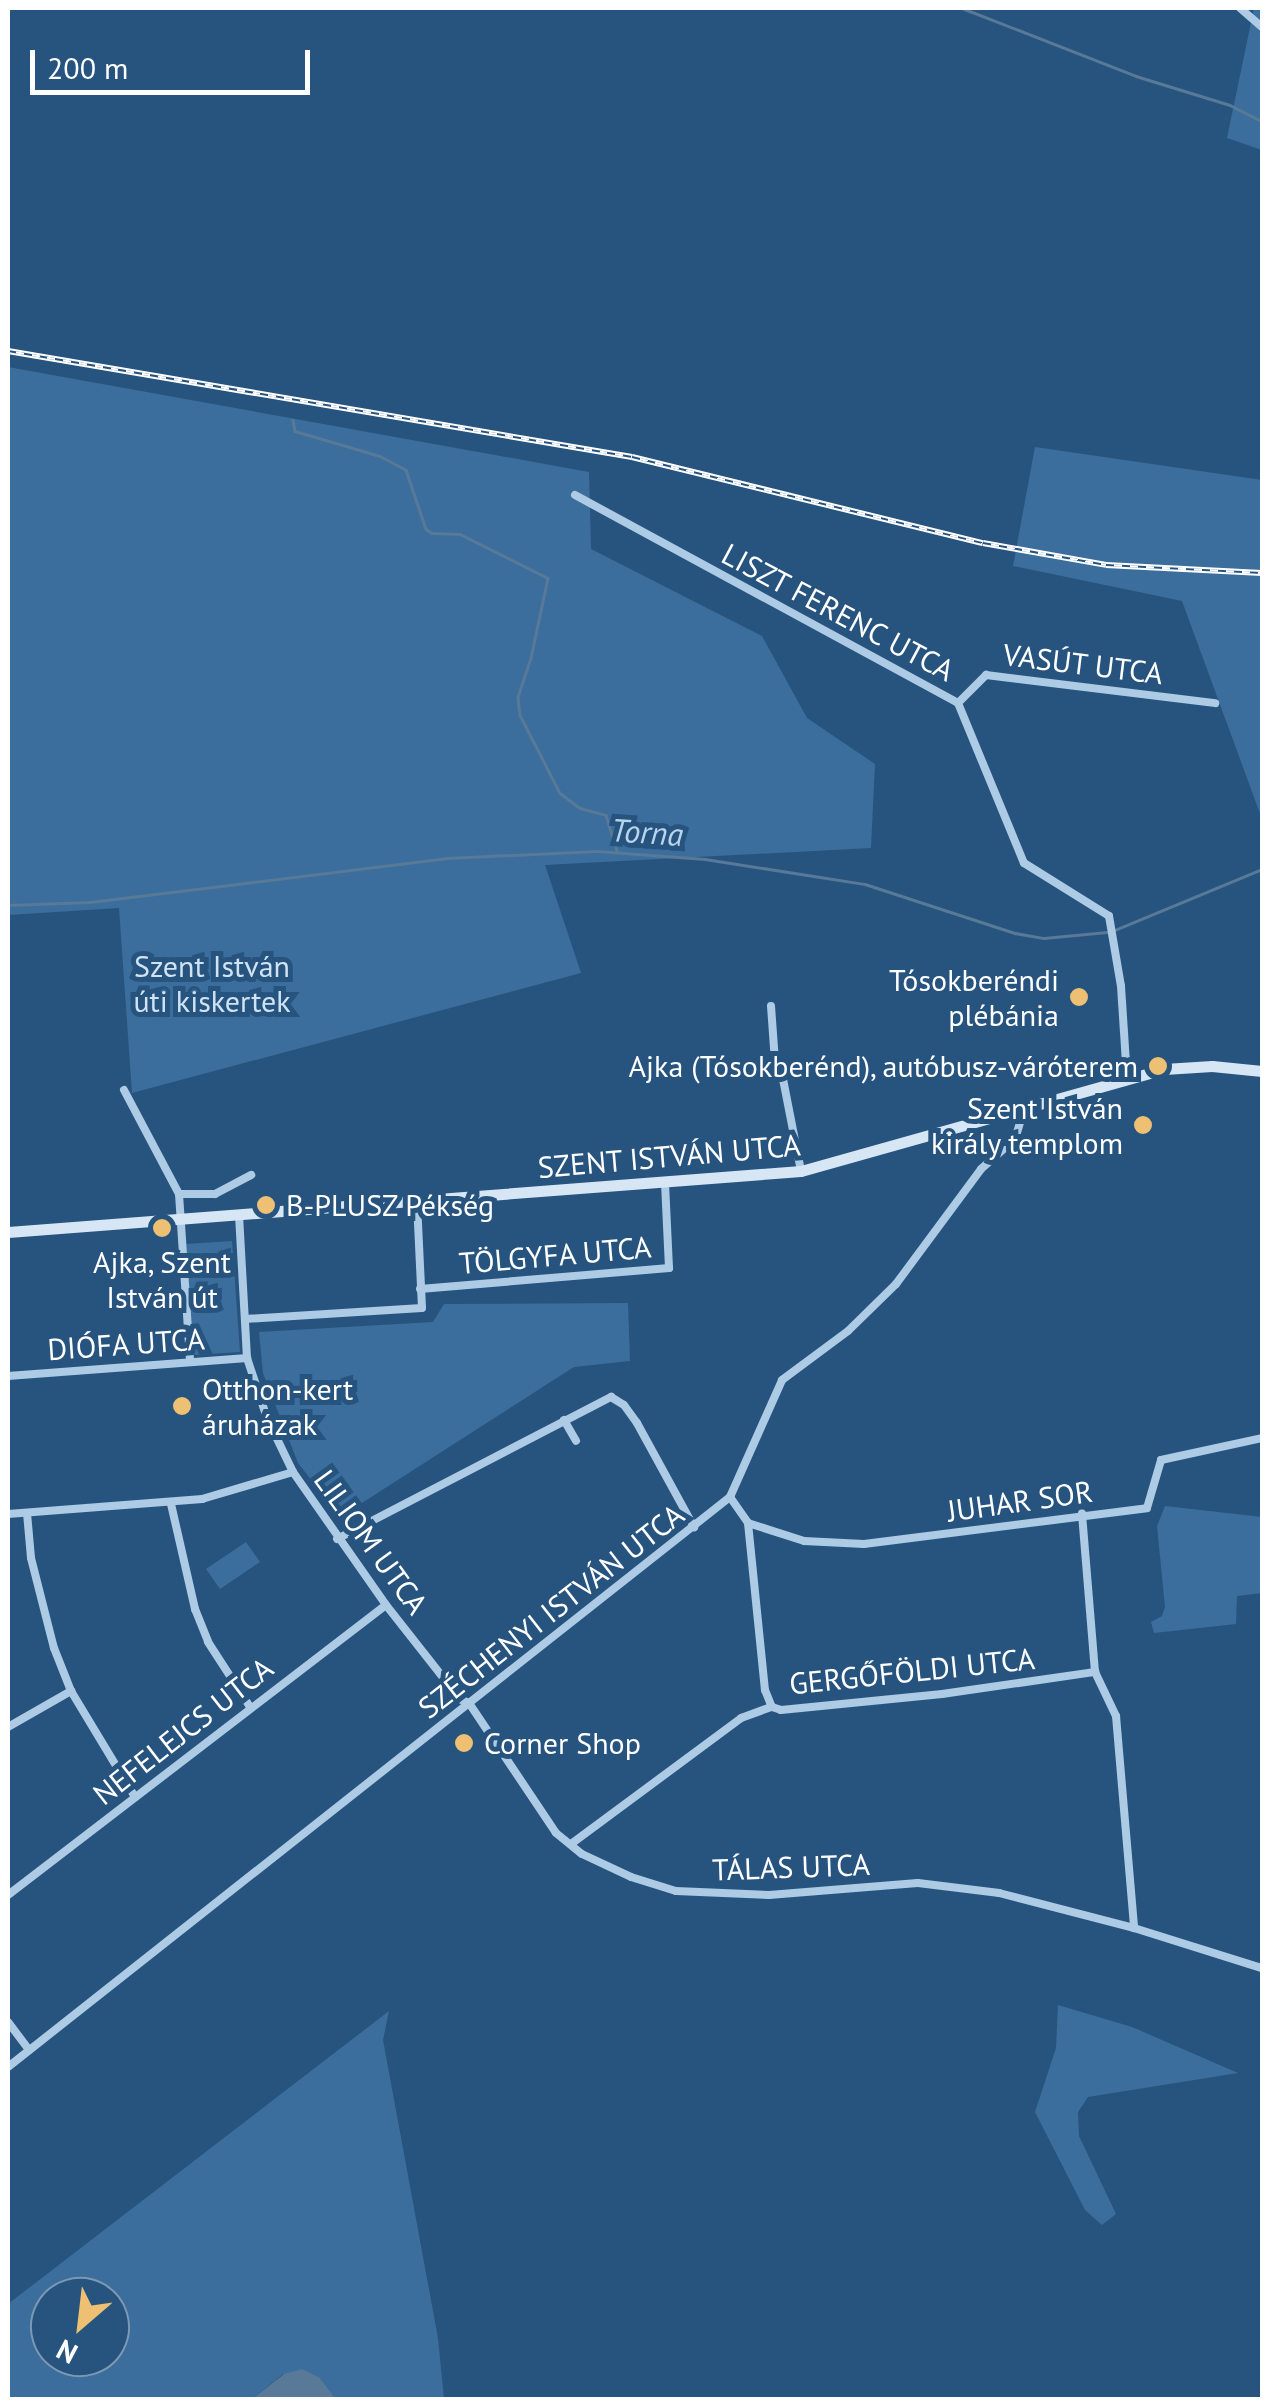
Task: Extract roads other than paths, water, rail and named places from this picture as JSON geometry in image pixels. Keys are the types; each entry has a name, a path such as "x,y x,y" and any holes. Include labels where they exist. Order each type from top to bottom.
{"main road":[{"name":"SZENT ISTVÁN UTCA","path":"8,1232 801,1171 1127,1078 1190,1066 1262,1072"}],"street":[{"path":"1240,8 1262,27"},
{"name":"LISZT FERENC UTCA","path":"575,495 958,703 1024,863 1109,916 1116,946 1127,1078"},
{"name":"VASÚT UTCA","path":"958,703 986,675 1214,702"},
{"path":"771,1006 775,1062 782,1074 801,1171"},
{"path":"124,1090 178,1194 190,1361"},
{"name":"SZÉCHENYI ISTVÁN UTCA","path":"8,2066 730,1497 782,1380 848,1330 896,1284 982,1170 1015,1139 1024,1109"},
{"path":"178,1194 215,1194 251,1175"},
{"name":"TÖLGYFA UTCA","path":"420,1289 669,1268 665,1184"},
{"name":"TÖLGYFA UTCA","path":"244,1318 422,1308 418,1202"},
{"name":"LILIOM UTCA","path":"239,1215 247,1358 267,1418 293,1472 337,1539 460,1699 469,1704"},
{"name":"DIÓFA UTCA","path":"8,1376 247,1358"},
{"path":"337,1539 602,1399 618,1399 636,1423 694,1526"},
{"path":"564,1420 576,1442"},
{"name":"JUHAR SOR","path":"748,1524 790,1539 864,1544 1147,1508 1156,1468 1172,1456 1262,1438"},
{"path":"8,1514 171,1504 233,1493 293,1472"},
{"name":"GERGŐFÖLDI UTCA","path":"730,1497 748,1524 765,1690 772,1706 824,1707 1095,1672"},
{"path":"171,1504 194,1609 217,1658 250,1707"},
{"path":"27,1513 39,1600 71,1691 135,1796"},
{"path":"1082,1514 1095,1672 1116,1716 1134,1928 1262,1968"},
{"name":"NEFELEJCS UTCA","path":"8,1895 386,1605"},
{"path":"8,1727 71,1691"},
{"name":"TÁLAS UTCA","path":"469,1704 556,1833 631,1877 676,1891 769,1895 918,1883 999,1894 1134,1928"},
{"path":"570,1844 741,1718 772,1706"},
{"path":"8,2022 29,2050"}],"waterway":[{"path":"962,8 1136,76 1230,105 1262,121"},
{"path":"293,420 295,431 380,456 406,470 426,529 432,533 460,534 548,578 531,658 518,697 520,715 560,793 580,808 606,815 617,851"},
{"name":"Torna","path":"8,905 90,902 447,858 597,851 705,859 865,884 1015,933 1044,938 1107,932"},
{"name":"Torna","path":"1115,930 1262,869"}],"railway":[{"path":"8,351 632,457 983,543 1106,565 1262,573"}],"place":[{"name":"Tósokberéndi plébánia","path":"1079,997"},
{"name":"Ajka (Tósokberénd), autóbusz-váróterem","path":"1158,1066"},
{"name":"Szent István király templom","path":"1143,1125"},
{"name":"B-PLUSZ Pékség","path":"266,1205"},
{"name":"Ajka, Szent István út","path":"162,1228"},
{"name":"Otthon-kert áruházak","path":"182,1406"},
{"name":"Corner Shop","path":"464,1743"}],"park label":[{"name":"Szent István úti kiskertek","path":"212,983"}]}
